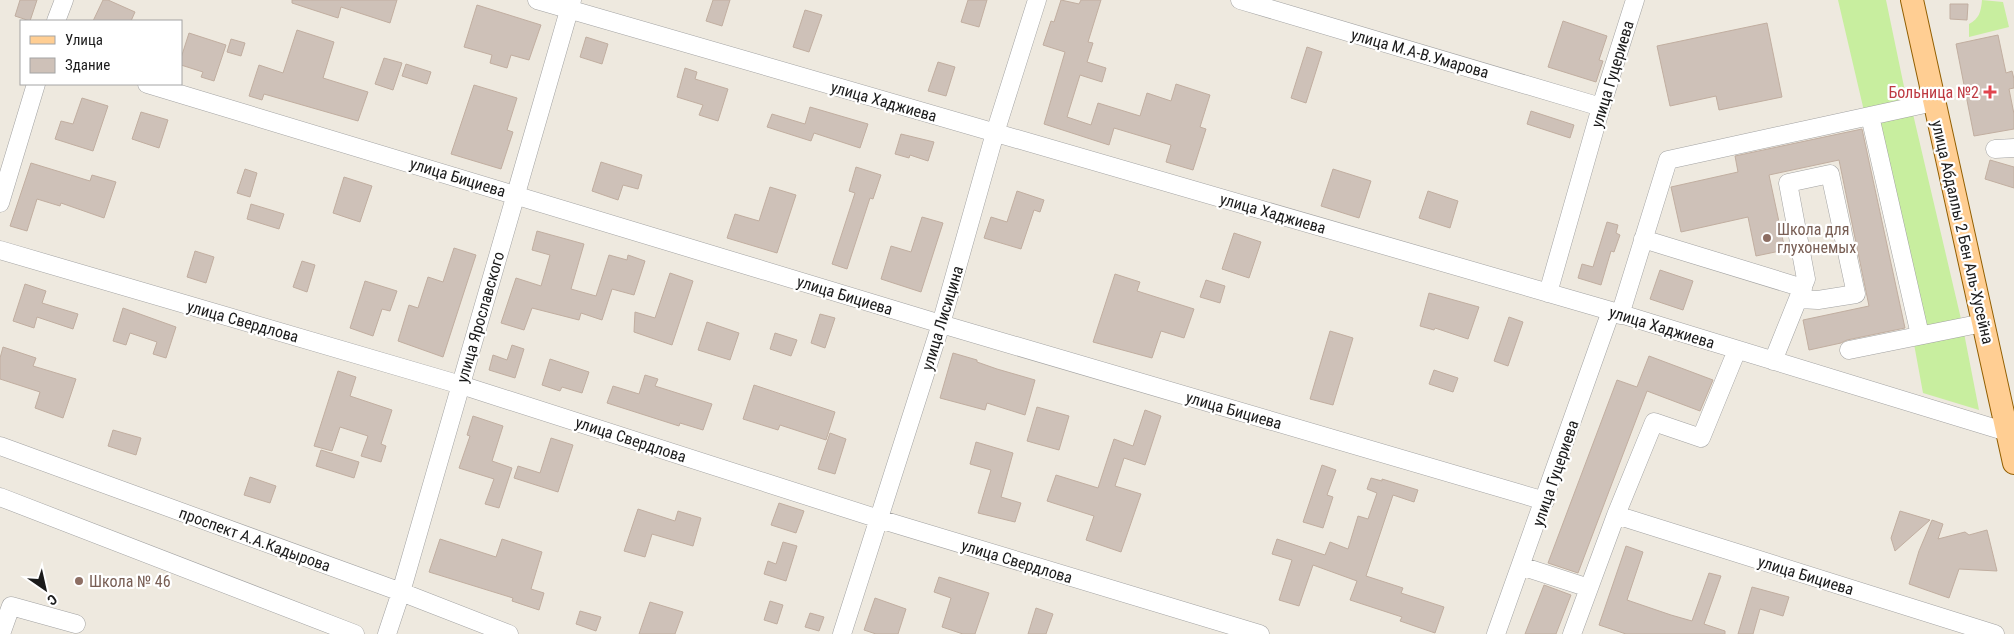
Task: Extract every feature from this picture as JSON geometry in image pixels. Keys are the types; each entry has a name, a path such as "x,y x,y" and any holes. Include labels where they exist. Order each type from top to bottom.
{"main road":[{"name":"улица Абдаллы 2 Бен Аль-Хусейна","path":"1912,0 2014,463"}],"street":[{"path":"56,20 64,0"},
{"name":"улица Хаджиева","path":"537,0 571,5 995,133 1616,313 2008,432"},
{"name":"улица Лисицина","path":"842,634 941,324 995,133 1037,0"},
{"name":"улица М.А-В.Умарова","path":"1240,0 1601,107"},
{"name":"улица Гуцериева","path":"1548,293 1601,107 1635,0"},
{"name":"улица Ярославского","path":"387,634 401,592 571,5"},
{"path":"0,203 36,85"},
{"name":"улица Бициева","path":"150,85 941,324 1545,501"},
{"path":"1920,335 1870,116 1934,102"},
{"name":"улица Гуцериева","path":"1496,634 1643,239 1668,160 1870,116"},
{"path":"1995,149 2014,148"},
{"path":"1643,239 1800,293 1818,300 1856,294 1830,174 1788,183 1806,279 1800,293 1773,361"},
{"name":"улица Свердлова","path":"0,250 461,385 880,519 1260,634"},
{"path":"1849,350 1984,324"},
{"path":"1572,634 1616,515 1654,422 1701,438 1737,350"},
{"name":"проспект А.А.Кадырова","path":"0,446 401,592 509,634"},
{"path":"0,497 356,634"},
{"name":"улица Бициева","path":"1616,515 1995,634"},
{"path":"1521,566 1589,588"},
{"path":"1,634 11,606 76,624"}],"green space":[{"path":"1838,0 1886,0 1907,101 1864,111"},
{"path":"1982,0 2003,2 2009,27 1969,37 1969,24 1979,15"},
{"path":"1913,114 1961,319 1922,327 1876,120"},
{"path":"1964,333 1979,410 1923,393 1914,344"}],"building":[{"path":"20,0 37,0 30,20 15,16"},
{"path":"103,0 108,0 135,12 131,20 93,20"},
{"path":"292,0 397,0 390,23 341,7 338,18 292,3"},
{"path":"713,0 730,0 722,26 706,21"},
{"path":"968,0 987,0 979,27 961,22"},
{"path":"1061,0 1079,4 1081,0 1101,0 1088,42 1093,43 1087,62 1106,68 1102,82 1080,75 1067,117 1091,125 1098,103 1140,116 1147,93 1171,101 1176,84 1210,95 1200,127 1206,129 1193,170 1166,162 1171,145 1114,128 1109,145 1044,124 1065,52 1043,45 1051,21 1054,22"},
{"path":"1950,4 1968,4 1967,20 1950,19"},
{"path":"477,5 541,25 529,60 511,55 507,68 490,63 492,55 464,47"},
{"path":"805,10 822,15 809,52 793,47"},
{"path":"1563,21 1607,36 1599,60 1603,61 1596,82 1548,67"},
{"path":"1767,23 1782,97 1719,110 1716,96 1670,106 1657,46"},
{"path":"297,30 334,42 323,78 368,92 358,121 264,94 262,100 249,96 259,65 283,73"},
{"path":"189,33 226,45 214,81 201,77 203,72 182,65 182,55"},
{"path":"1998,35 2006,73 2012,71 2014,79 2014,88 2009,89 2014,114 2014,129 1974,136 1956,44"},
{"path":"586,37 608,44 602,64 580,57"},
{"path":"231,39 245,43 241,56 227,52"},
{"path":"1307,47 1322,52 1306,103 1291,98"},
{"path":"384,58 402,63 393,90 375,84"},
{"path":"938,62 955,67 946,96 928,91"},
{"path":"406,64 431,72 427,84 402,76"},
{"path":"685,68 697,72 695,79 728,89 718,121 699,115 703,105 677,97"},
{"path":"474,85 517,98 507,130 513,132 501,169 451,154"},
{"path":"82,98 108,106 93,151 55,139 61,121 73,124"},
{"path":"810,107 868,124 860,148 814,133 811,141 767,127 772,114 805,124"},
{"path":"1531,111 1574,125 1570,138 1527,124"},
{"path":"141,112 168,120 159,148 132,139"},
{"name":"Школа для глухонемых","path":"1862,129 1905,328 1809,350 1803,320 1869,306 1839,160 1769,175 1785,250 1756,256 1748,217 1681,232 1671,187 1738,172 1735,156"},
{"path":"901,134 934,142 928,161 910,155 909,158 895,154"},
{"path":"1990,160 2014,167 2014,188 1985,179"},
{"path":"601,162 642,175 638,189 623,185 618,200 592,191"},
{"path":"31,163 90,181 92,175 116,182 104,218 61,203 60,206 37,199 27,231 10,226"},
{"path":"856,167 881,175 873,199 870,198 847,269 832,264 855,193 849,191"},
{"path":"245,169 257,173 250,197 237,193"},
{"path":"1333,169 1371,181 1359,218 1321,206"},
{"path":"344,177 372,186 360,222 333,213"},
{"path":"770,187 796,195 777,253 727,238 735,214 759,221"},
{"path":"1017,191 1044,200 1040,212 1034,210 1021,249 984,238 991,217 1007,222"},
{"path":"1428,191 1458,201 1450,228 1419,218"},
{"path":"251,204 284,214 279,229 247,219"},
{"path":"922,217 943,223 921,292 881,279 891,246 911,252"},
{"path":"1607,222 1618,225 1616,233 1620,235 1614,252 1611,251 1601,285 1578,278 1582,264 1593,267"},
{"path":"537,231 584,244 571,289 596,296 609,255 627,260 628,255 645,261 634,295 612,289 602,320 581,313 579,320 532,308 524,330 501,323 516,278 541,286 550,255 532,250"},
{"path":"1234,233 1261,242 1249,278 1222,269"},
{"path":"454,248 476,255 443,357 398,341 409,305 418,308 428,277 443,282"},
{"path":"195,251 214,257 206,283 187,277"},
{"path":"302,261 315,265 307,292 293,287"},
{"path":"1660,270 1693,281 1683,310 1650,299"},
{"path":"670,273 693,281 672,345 634,332 635,312 655,318"},
{"path":"1115,274 1140,282 1137,291 1194,309 1184,338 1161,331 1152,358 1093,342"},
{"path":"1206,280 1225,286 1220,303 1200,297"},
{"path":"365,281 397,291 390,311 382,309 373,336 350,328"},
{"path":"25,284 46,291 42,303 78,314 73,329 37,317 34,328 13,321"},
{"path":"1429,293 1479,307 1468,339 1435,328 1434,330 1420,326"},
{"path":"123,308 176,327 166,358 153,354 157,342 130,333 126,345 113,341"},
{"path":"820,314 835,318 825,348 811,343"},
{"path":"1509,317 1523,322 1508,366 1494,361"},
{"path":"707,322 739,333 730,360 698,350"},
{"path":"1330,331 1353,338 1333,405 1310,399"},
{"path":"775,333 797,340 791,356 770,349"},
{"path":"512,345 524,349 515,378 489,370 493,355 507,360"},
{"path":"3,347 36,358 33,366 76,379 63,418 35,408 40,392 0,379 0,358"},
{"path":"953,353 1035,380 1025,415 987,403 985,410 940,398"},
{"path":"1649,356 1713,380 1700,411 1647,391 1578,573 1548,563 1617,380 1637,387"},
{"path":"550,359 589,372 582,393 562,387 560,391 542,385"},
{"path":"1434,370 1458,378 1453,392 1429,384"},
{"path":"338,371 356,377 350,396 392,410 381,444 386,446 381,462 361,456 368,436 340,427 332,451 314,446"},
{"path":"645,375 658,379 655,386 712,404 703,430 680,423 679,426 607,403 613,386 639,394"},
{"path":"754,385 835,412 826,440 780,425 778,430 743,419"},
{"path":"1037,407 1069,416 1059,450 1027,441"},
{"path":"1145,410 1161,416 1145,465 1124,458 1115,486 1141,494 1121,552 1086,540 1094,516 1047,501 1056,475 1098,488 1114,439 1133,446"},
{"path":"473,416 503,426 492,461 512,468 499,508 485,504 494,479 459,468 470,436 467,435"},
{"path":"113,430 141,438 136,455 108,446"},
{"path":"830,433 846,439 835,474 818,469"},
{"path":"551,438 573,445 558,492 514,478 518,466 540,473"},
{"path":"976,442 1013,453 1001,497 1021,503 1015,522 978,513 991,470 970,464"},
{"path":"321,450 359,462 354,478 316,466"},
{"path":"1322,465 1336,470 1327,495 1333,497 1323,528 1303,522"},
{"path":"250,477 276,486 270,503 244,495"},
{"path":"1371,478 1382,481 1382,479 1418,490 1414,502 1393,495 1366,576 1403,588 1401,593 1444,607 1435,633 1400,621 1402,617 1350,600 1357,581 1313,565 1299,606 1279,600 1292,560 1272,554 1277,539 1325,555 1330,542 1348,549 1358,516 1368,519 1377,493 1367,489"},
{"path":"779,503 804,511 796,533 771,525"},
{"path":"638,509 675,521 678,511 701,518 693,546 652,534 645,557 624,551"},
{"path":"1900,511 1930,520 1895,551 1891,538"},
{"path":"1932,520 1943,524 1938,539 1965,532 1969,535 1987,530 1997,571 1959,569 1949,598 1909,584 1919,551"},
{"path":"440,539 496,557 502,539 542,552 531,589 544,593 539,610 512,601 513,598 429,572"},
{"path":"783,542 797,546 786,581 764,574 768,561 776,564"},
{"path":"1626,546 1643,552 1627,600 1671,615 1692,621 1709,573 1721,576 1704,624 1725,631 1725,634 1626,634 1599,625"},
{"path":"939,577 989,593 975,634 963,634 942,627 951,598 934,592"},
{"path":"1544,585 1571,595 1556,634 1525,634"},
{"path":"1752,587 1789,597 1783,616 1760,609 1753,634 1738,634"},
{"path":"875,598 906,609 898,634 876,634 864,630"},
{"path":"770,601 783,605 777,624 764,620"},
{"path":"650,602 683,612 675,634 639,634"},
{"path":"1036,608 1053,614 1046,634 1028,634"},
{"path":"580,611 601,617 596,631 576,624"},
{"path":"810,613 824,617 819,631 805,627"}],"place":[{"name":"Больница №2","path":"1990,92"},
{"name":"Школа для глухонемых","path":"1767,238"},
{"name":"Школа № 46","path":"79,581"}]}
